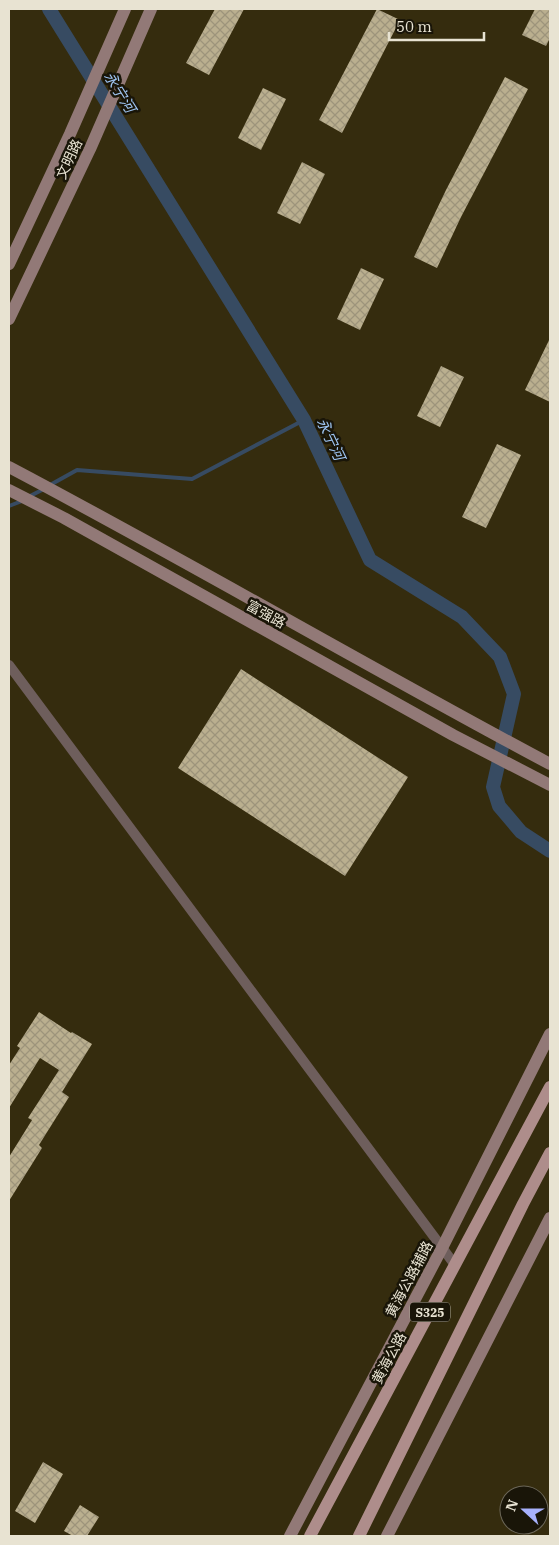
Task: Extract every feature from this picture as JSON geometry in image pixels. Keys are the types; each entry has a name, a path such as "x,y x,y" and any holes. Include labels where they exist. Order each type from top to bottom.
{"main road":[{"name":"文明路","path":"9,264 70,134 125,9"},
{"name":"文明路","path":"9,319 90,149 150,9"},
{"name":"富强路","path":"9,467 76,502 459,716 550,764"},
{"name":"富强路","path":"9,490 64,518 453,735 550,786"},
{"name":"黄海公路辅路","path":"290,1536 442,1248 550,1034"},
{"name":"黄海公路","path":"310,1536 550,1088"},
{"name":"S325","path":"358,1536 550,1153"},
{"path":"387,1536 550,1218"}],"street":[{"path":"9,665 455,1265"}],"building":[{"path":"215,9 244,9 209,75 186,63"},
{"path":"377,9 400,20 342,133 319,120"},
{"path":"535,9 550,9 550,38 546,46 522,35"},
{"path":"505,77 528,89 461,217 437,268 414,257 446,190"},
{"path":"263,88 286,99 261,150 238,138"},
{"path":"302,162 325,174 300,224 277,213"},
{"path":"361,268 384,279 360,330 337,319"},
{"path":"550,338 550,402 525,390"},
{"path":"441,366 464,377 440,427 417,416"},
{"path":"497,444 521,455 486,528 462,517"},
{"path":"241,669 408,777 345,876 178,768"},
{"path":"39,1012 92,1044 62,1092 69,1097 39,1145 42,1148 9,1201 9,1157 32,1120 28,1118 59,1070 40,1058 9,1108 9,1065 20,1048 17,1046"},
{"path":"43,1462 63,1474 35,1523 15,1511"},
{"path":"80,1505 99,1517 87,1536 73,1536 64,1531"}],"waterway":[{"name":"永宁河","path":"49,9 304,420 370,560 462,617 500,657 514,694 493,787 499,806 521,832 550,851"},
{"path":"50,485 77,470 192,479 304,420"},
{"path":"28,497 44,489"},
{"path":"9,506 22,501"}]}
